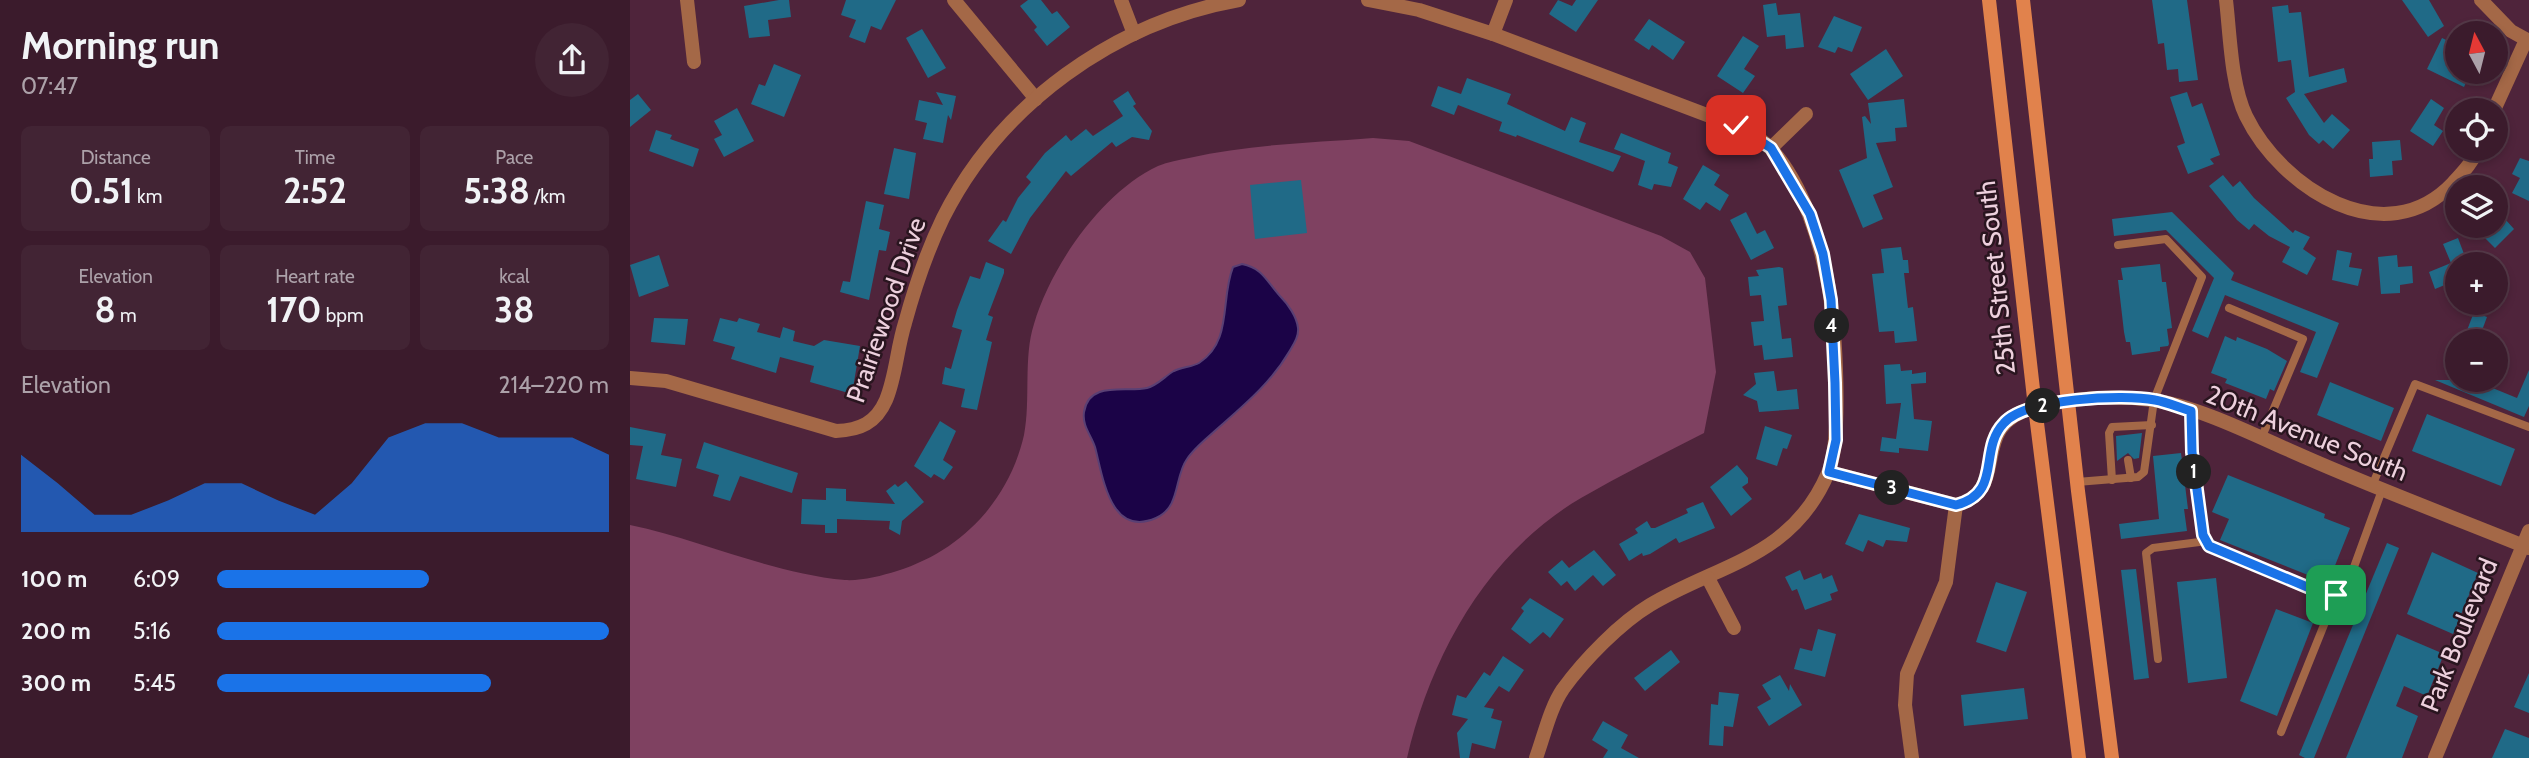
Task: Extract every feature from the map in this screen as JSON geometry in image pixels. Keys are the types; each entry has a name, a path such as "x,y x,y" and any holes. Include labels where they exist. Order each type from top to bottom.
{"main road":[{"name":"25th Street South","path":"1989,0 2035,407 2079,758"},
{"path":"2024,0 2077,482 2112,758"}],"street":[{"path":"687,0 694,62"},
{"path":"954,0 1036,99"},
{"path":"1121,0 1134,34"},
{"name":"Prairiewood Drive","path":"630,378 666,381 836,431 853,430 873,422 887,399 905,323 943,219 978,162 1013,119 1087,58 1185,12 1239,0"},
{"path":"1368,0 1419,10 1493,34 1736,125 1771,148 1810,214 1823,254 1831,300 1835,383 1836,440 1829,472 1806,511 1776,540 1751,558 1649,605 1602,645 1562,691 1536,758"},
{"path":"1493,34 1506,0"},
{"path":"2226,0 2236,80 2244,114 2261,141 2294,179 2328,200 2359,212 2380,215 2411,211 2441,195 2472,161"},
{"path":"2481,0 2511,31 2527,41 2500,98"},
{"path":"1771,148 1806,114"},
{"name":"20th Avenue South","path":"1956,505 1969,501 1982,490 1995,438 2003,423 2015,414 2068,401 2103,398 2154,400 2213,417 2377,488 2526,547"},
{"path":"1829,472 1956,505 1946,582 1907,674 1905,705 1912,758"},
{"name":"Park Boulevard","path":"2435,758 2526,547 2529,531"},
{"path":"1708,578 1734,628"}],"lane":[{"path":"2077,482 2138,477 2144,472 2154,400 2202,277 2166,239 2118,245"},
{"path":"2229,308 2303,339 2261,439"},
{"path":"2281,732 2336,595 2346,589 2377,488 2415,384 2529,427"},
{"path":"2191,411 2192,452 2203,535 2209,546 2319,592 2336,595"},
{"path":"2112,480 2109,433 2112,426 2125,430 2152,425"},
{"path":"2128,460 2131,478"},
{"path":"2158,659 2146,553 2153,548 2207,541"}],"shaded area":[{"path":"1373,138 1409,141 1661,236 1690,252 1705,278 1716,372 1704,433 1581,498 1548,521 1518,547 1491,577 1448,645 1431,682 1407,758 630,758 630,525 790,571 845,580 858,580 897,571 942,551 979,520 1007,481 1024,435 1029,351 1042,302 1066,255 1081,233 1117,194 1158,166 1177,160 1258,147"},
{"path":"1242,264 1260,272 1289,307 1297,324 1295,341 1265,384 1190,455 1183,466 1170,507 1156,518 1140,522 1128,520 1111,501 1106,488 1095,447 1084,422 1087,402 1093,395 1101,392 1151,387 1174,371 1199,363 1210,354 1221,331 1233,267"}],"building":[{"path":"789,0 791,17 768,20 770,36 749,38 744,6"},
{"path":"846,0 896,0 881,30 871,26 865,43 849,37 856,20 841,15"},
{"path":"1028,0 1041,0 1052,14 1057,11 1070,27 1047,46 1034,30 1037,27 1020,6"},
{"path":"1558,0 1572,6 1576,0 1598,0 1576,32 1549,14"},
{"path":"2152,0 2187,0 2198,80 2179,82 2178,69 2167,70 2164,43 2158,44"},
{"path":"2402,0 2429,0 2444,26 2428,37"},
{"path":"1776,3 1778,15 1800,13 1804,47 1786,49 1785,35 1767,37 1763,5"},
{"path":"2288,5 2289,13 2301,12 2309,77 2344,68 2347,82 2304,94 2324,123 2332,114 2350,130 2333,149 2323,140 2319,144 2309,135 2286,98 2295,92 2291,60 2278,62 2272,7"},
{"path":"1834,16 1862,27 1852,52 1838,47 1835,53 1818,47"},
{"path":"1649,19 1685,42 1673,60 1652,45 1649,50 1634,40"},
{"path":"922,29 946,68 928,78 906,38"},
{"path":"1743,36 1759,46 1744,69 1755,76 1743,93 1717,76"},
{"path":"2442,38 2445,39 2445,78 2427,69"},
{"path":"1886,49 1903,76 1868,100 1850,74"},
{"path":"774,64 801,75 784,117 751,104 759,84 765,86"},
{"path":"1467,78 1511,94 1507,104 1565,131 1571,117 1586,123 1579,142 1621,156 1613,172 1517,135 1516,137 1499,131 1502,122 1458,105 1454,115 1431,106 1438,86 1461,94"},
{"path":"1128,91 1136,104 1133,106 1152,131 1149,140 1132,137 1116,147 1112,142 1071,176 1066,171 1030,218 1011,254 988,241 1003,220 1006,222 1018,198 1031,182 1026,177 1045,153 1066,135 1071,141 1086,129 1093,136 1123,116 1113,101"},
{"path":"936,92 956,96 951,120 948,115 943,143 923,139 927,123 915,120 919,100 943,105"},
{"path":"2187,92 2192,107 2202,103 2220,155 2210,159 2214,164 2188,174 2177,146 2185,143 2170,97"},
{"path":"638,94 651,110 630,127 630,100"},
{"path":"1904,99 1907,127 1895,128 1896,141 1876,143 1893,187 1873,195 1883,219 1863,228 1839,170 1867,158 1862,117 1865,116 1871,124 1868,103"},
{"path":"2431,99 2444,108 2434,125 2443,131 2433,146 2410,131"},
{"path":"737,108 754,141 724,157 714,139 722,135 714,121"},
{"path":"656,130 672,135 670,139 699,149 693,167 649,151"},
{"path":"1621,133 1671,153 1668,163 1678,167 1671,187 1654,184 1652,190 1638,185 1645,161 1614,149"},
{"path":"2400,140 2402,160 2392,161 2393,175 2370,177 2372,142"},
{"path":"894,148 916,153 909,199 884,194"},
{"path":"2520,158 2529,161 2529,201 2512,193 2520,178 2512,174"},
{"path":"1703,165 1720,175 1714,185 1729,195 1720,211 1706,202 1700,210 1683,199"},
{"path":"2223,175 2233,187 2240,181 2254,198 2293,233 2295,230 2310,237 2303,249 2316,258 2307,275 2282,262 2290,247 2254,224 2249,230 2237,220 2209,186"},
{"path":"1301,180 1307,233 1255,239 1250,185"},
{"path":"866,201 884,205 879,229 890,232 886,251 879,250 869,300 840,292 843,281 850,282"},
{"path":"1746,212 1757,234 1765,230 1774,248 1751,260 1730,220"},
{"path":"2172,212 2234,273 2231,280 2339,323 2317,378 2300,372 2316,332 2225,295 2208,338 2192,331 2214,278 2166,230 2114,236 2112,219"},
{"path":"2508,222 2514,229 2508,235"},
{"path":"2458,238 2463,252 2446,252 2443,244"},
{"path":"2485,238 2505,238 2495,248"},
{"path":"1901,247 1903,260 1908,260 1909,273 1904,273 1908,308 1913,307 1917,341 1895,343 1894,331 1879,332 1872,274 1884,273 1881,249"},
{"path":"2337,250 2352,253 2349,267 2362,269 2358,286 2332,280"},
{"path":"659,255 669,286 639,297 630,265"},
{"path":"2397,255 2398,267 2412,266 2413,283 2400,285 2400,293 2381,294 2378,257"},
{"path":"986,262 1004,269 1004,273 988,315 993,317 986,340 992,342 977,410 961,407 965,389 942,384 945,367 951,369 962,330 952,327 957,310 970,276 980,279"},
{"path":"2160,264 2162,282 2166,282 2172,328 2167,329 2169,344 2160,347 2160,351 2132,355 2130,342 2126,342 2124,332 2118,280 2123,280 2121,268"},
{"path":"2445,265 2445,285 2435,289 2429,272"},
{"path":"1783,268 1787,305 1778,306 1782,339 1791,338 1793,357 1764,360 1762,345 1754,346 1751,322 1764,321 1761,295 1750,296 1748,277 1759,276 1756,270"},
{"path":"2473,315 2487,317 2482,329 2468,329"},
{"path":"654,318 688,319 685,345 651,342"},
{"path":"720,318 737,322 739,318 760,324 757,332 780,338 783,327 795,331 793,341 814,346 824,340 860,346 852,394 810,382 814,366 780,357 776,373 731,359 735,347 713,341"},
{"path":"2225,336 2236,341 2237,337 2267,349 2287,361 2274,391 2270,389 2266,399 2225,383 2227,379 2211,373"},
{"path":"1900,364 1901,371 1912,370 1912,374 1926,372 1926,383 1911,384 1914,419 1932,421 1928,451 1899,448 1899,453 1880,451 1882,437 1896,439 1901,403 1886,404 1884,365"},
{"path":"2529,370 2529,406 2524,417 2464,392 2502,392 2517,398"},
{"path":"1774,371 1777,391 1797,389 1799,409 1759,412 1757,401 1743,395 1756,384 1754,373"},
{"path":"2330,382 2394,408 2381,441 2317,415"},
{"path":"2427,414 2515,449 2501,486 2412,451"},
{"path":"940,421 956,431 943,460 953,467 944,480 934,474 931,478 914,466"},
{"path":"1765,426 1792,435 1787,449 1783,448 1777,466 1756,459"},
{"path":"630,427 666,434 661,455 682,459 676,487 636,479 643,446 630,445"},
{"path":"2142,433 2139,458 2134,459 2128,453 2117,461 2116,436"},
{"path":"704,442 798,473 792,493 740,476 730,501 713,496 719,475 696,468"},
{"path":"2181,453 2188,509 2184,509 2187,531 2121,539 2119,524 2159,519 2153,456"},
{"path":"1737,465 1748,478 1748,483 1742,487 1752,499 1731,516 1710,487"},
{"path":"2228,475 2325,514 2324,518 2350,528 2328,583 2220,540 2229,519 2212,512"},
{"path":"906,481 924,502 902,521 900,535 889,529 890,521 837,519 837,533 825,533 825,525 801,524 802,499 826,500 826,488 846,489 846,501 895,504 886,491 895,484 898,487"},
{"path":"1703,502 1715,528 1679,543 1676,538 1650,554 1643,556 1642,553 1629,561 1619,544 1638,533 1635,529 1647,521 1651,528 1655,528 1688,513 1686,509"},
{"path":"1859,514 1910,528 1907,542 1886,540 1883,547 1868,540 1863,552 1845,544"},
{"path":"2387,543 2399,548 2314,758 2305,758 2299,755"},
{"path":"1594,550 1616,575 1603,586 1593,575 1575,591 1567,581 1561,586 1548,572 1562,560 1569,568"},
{"path":"2432,552 2478,573 2453,634 2407,614"},
{"path":"2136,569 2149,678 2134,680 2121,570"},
{"path":"1800,570 1804,580 1821,573 1823,579 1832,575 1838,591 1830,594 1832,600 1805,610 1797,589 1792,591 1785,577"},
{"path":"2216,578 2227,678 2188,683 2177,582"},
{"path":"1996,582 2027,592 2006,652 1976,642"},
{"path":"1530,598 1564,619 1550,638 1543,632 1530,644 1511,629 1524,611 1521,608"},
{"path":"2276,609 2313,623 2277,716 2240,701"},
{"path":"1818,629 1836,634 1825,677 1794,669 1800,648 1812,651"},
{"path":"2397,634 2444,654 2427,696 2404,686 2396,706 2418,716 2402,758 2346,758"},
{"path":"1671,650 1680,662 1645,691 1634,678"},
{"path":"1503,656 1524,670 1509,692 1499,686 1484,707 1494,709 1491,718 1502,721 1495,749 1472,743 1469,758 1460,758 1457,733 1468,719 1452,715 1457,695 1466,698 1484,672 1490,676"},
{"path":"2529,673 2529,713 2514,707"},
{"path":"1780,675 1789,691 1790,684 1802,705 1769,726 1757,707 1771,699 1762,685"},
{"path":"2024,688 2028,719 1964,726 1961,695"},
{"path":"1719,692 1739,694 1733,727 1724,726 1723,746 1709,745 1711,704 1718,705"},
{"path":"1603,721 1628,735 1621,748 1639,758 1603,758 1608,750 1592,740"},
{"path":"2505,729 2529,738 2529,758 2492,758"}],"route":[{"path":"1736,125 1771,148 1810,214 1823,254 1831,300 1835,383 1836,440 1829,472 1956,505 1969,501 1982,490 1995,438 2003,423 2015,414 2068,401 2103,398 2154,400 2191,411 2192,452 2203,535 2209,546 2319,592 2336,595"}]}
